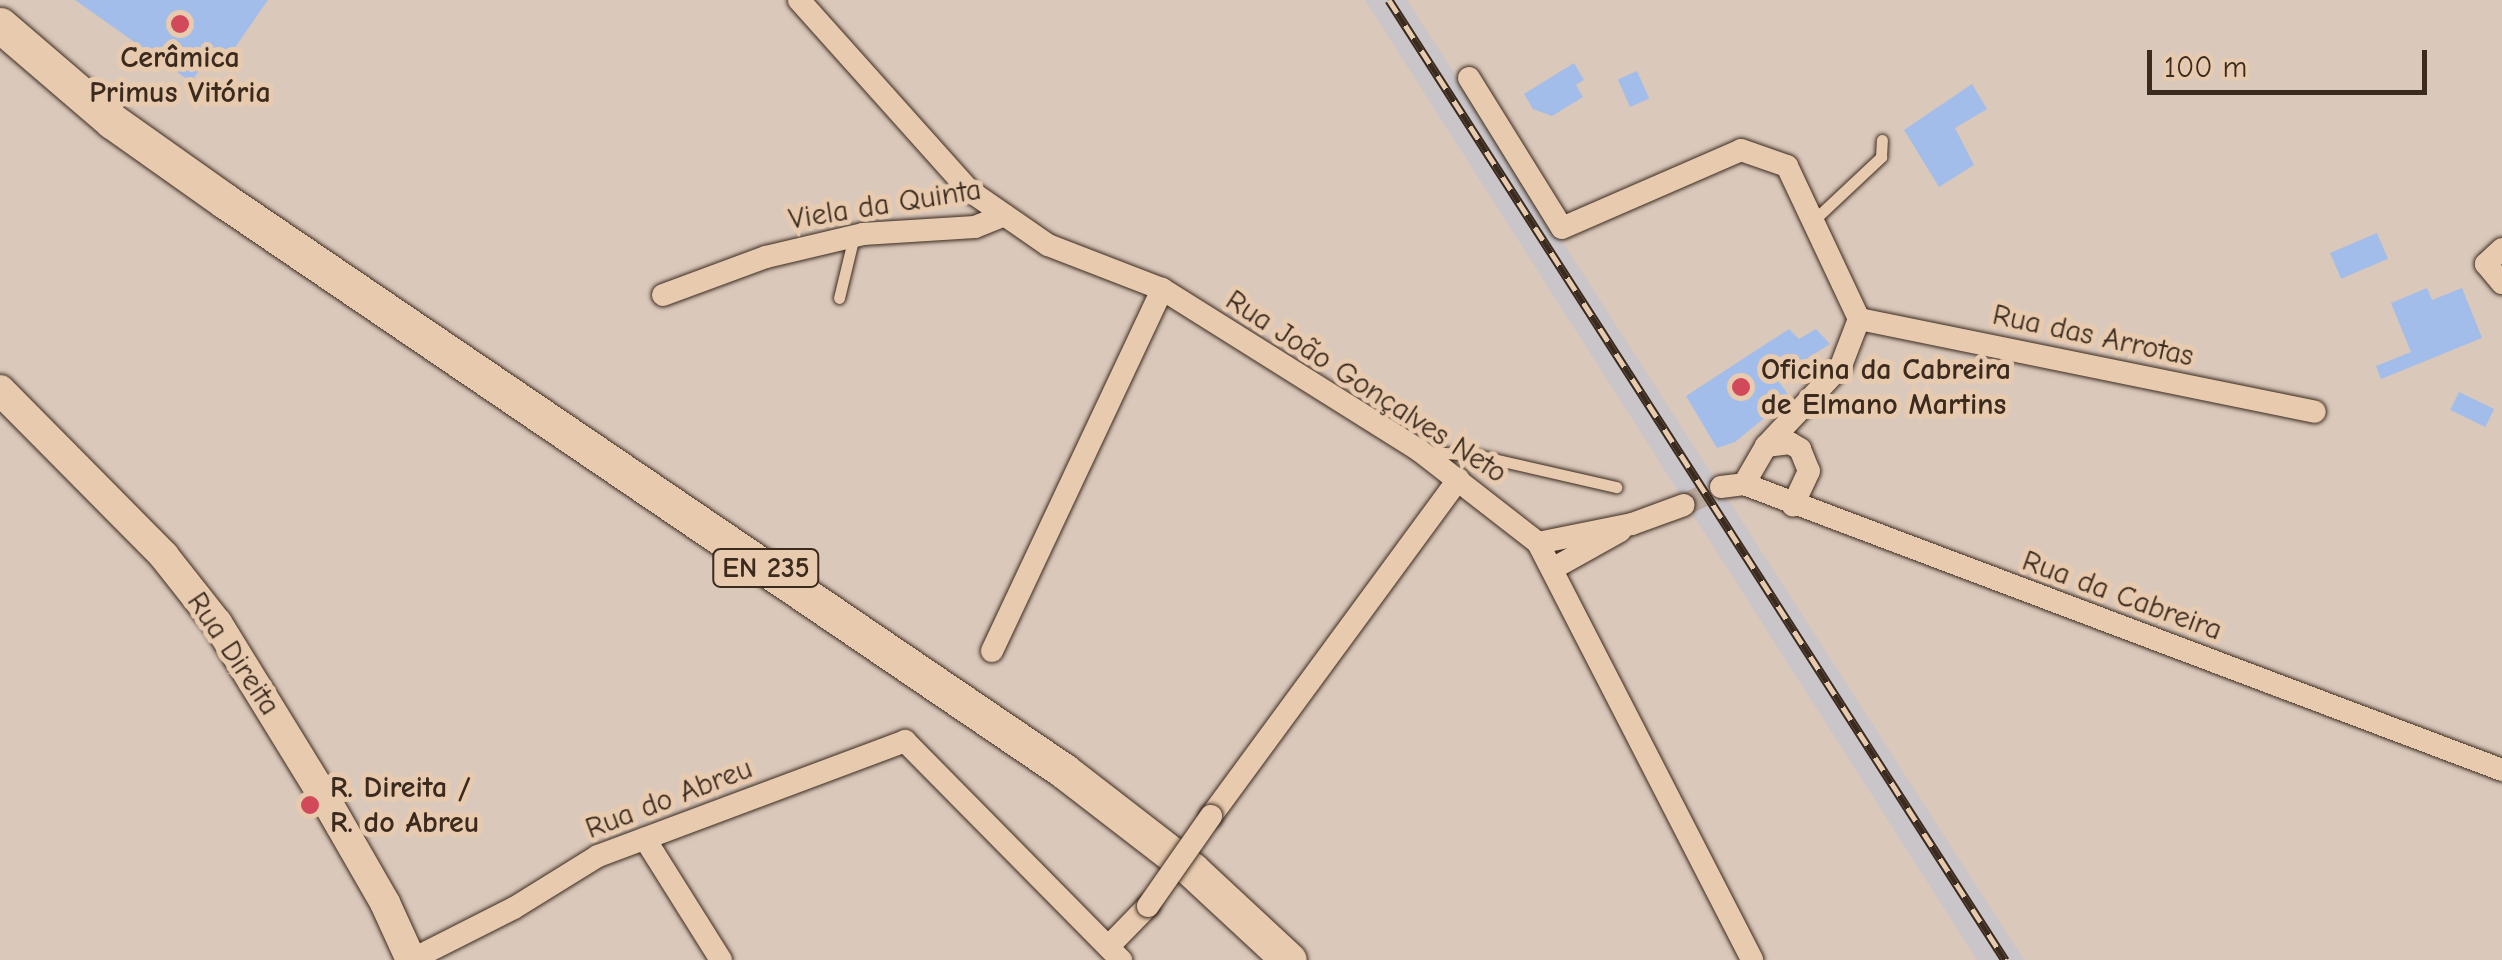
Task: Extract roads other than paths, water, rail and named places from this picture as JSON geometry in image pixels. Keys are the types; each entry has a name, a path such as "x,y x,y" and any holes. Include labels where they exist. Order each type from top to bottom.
{"main road":[{"name":"EN 235","path":"0,25 112,121 225,202 1064,771 1192,870 1288,960"},
{"name":"Rua Direita","path":"0,390 164,556 217,622 332,810 385,903 411,960"}],"street":[{"name":"Rua João Gonçalves Neto","path":"798,0 970,190 1004,215 1048,246 1162,289 1420,451 1538,543 1752,960"},
{"path":"1468,78 1562,228 1741,150 1787,166 1859,319 1841,366 1766,446"},
{"name":"Viela da Quinta","path":"662,295 766,257 854,236 975,228 1004,215"},
{"path":"2502,249 2486,264 2502,283"},
{"path":"992,651 1162,289"},
{"name":"Rua das Arrotas","path":"1859,319 2315,412"},
{"path":"1794,506 1810,471 1800,448 1808,404"},
{"path":"1766,446 1790,442 1800,448"},
{"name":"Rua da Cabreira","path":"1766,446 1733,486 2502,770"},
{"path":"1115,953 1458,479"},
{"path":"1538,543 1632,524 1684,505"},
{"path":"1554,568 1632,524"},
{"name":"Rua do Abreu","path":"411,960 514,908 598,856 905,741 1115,953"},
{"path":"645,839 722,960"}],"lane":[{"path":"1815,219 1882,157 1882,140"},
{"path":"839,298 854,236"},
{"path":"1420,451 1476,456 1616,487"}],"tunnel":[{"path":"1684,505 1721,487"}],"railway":[{"path":"1389,0 2005,960"}],"place":[{"name":"Cerâmica Primus Vitória","path":"180,24"},
{"name":"Oficina da Cabreira de Elmano Martins","path":"1741,387"},
{"name":"R. Direita / R. do Abreu","path":"310,805"}]}
